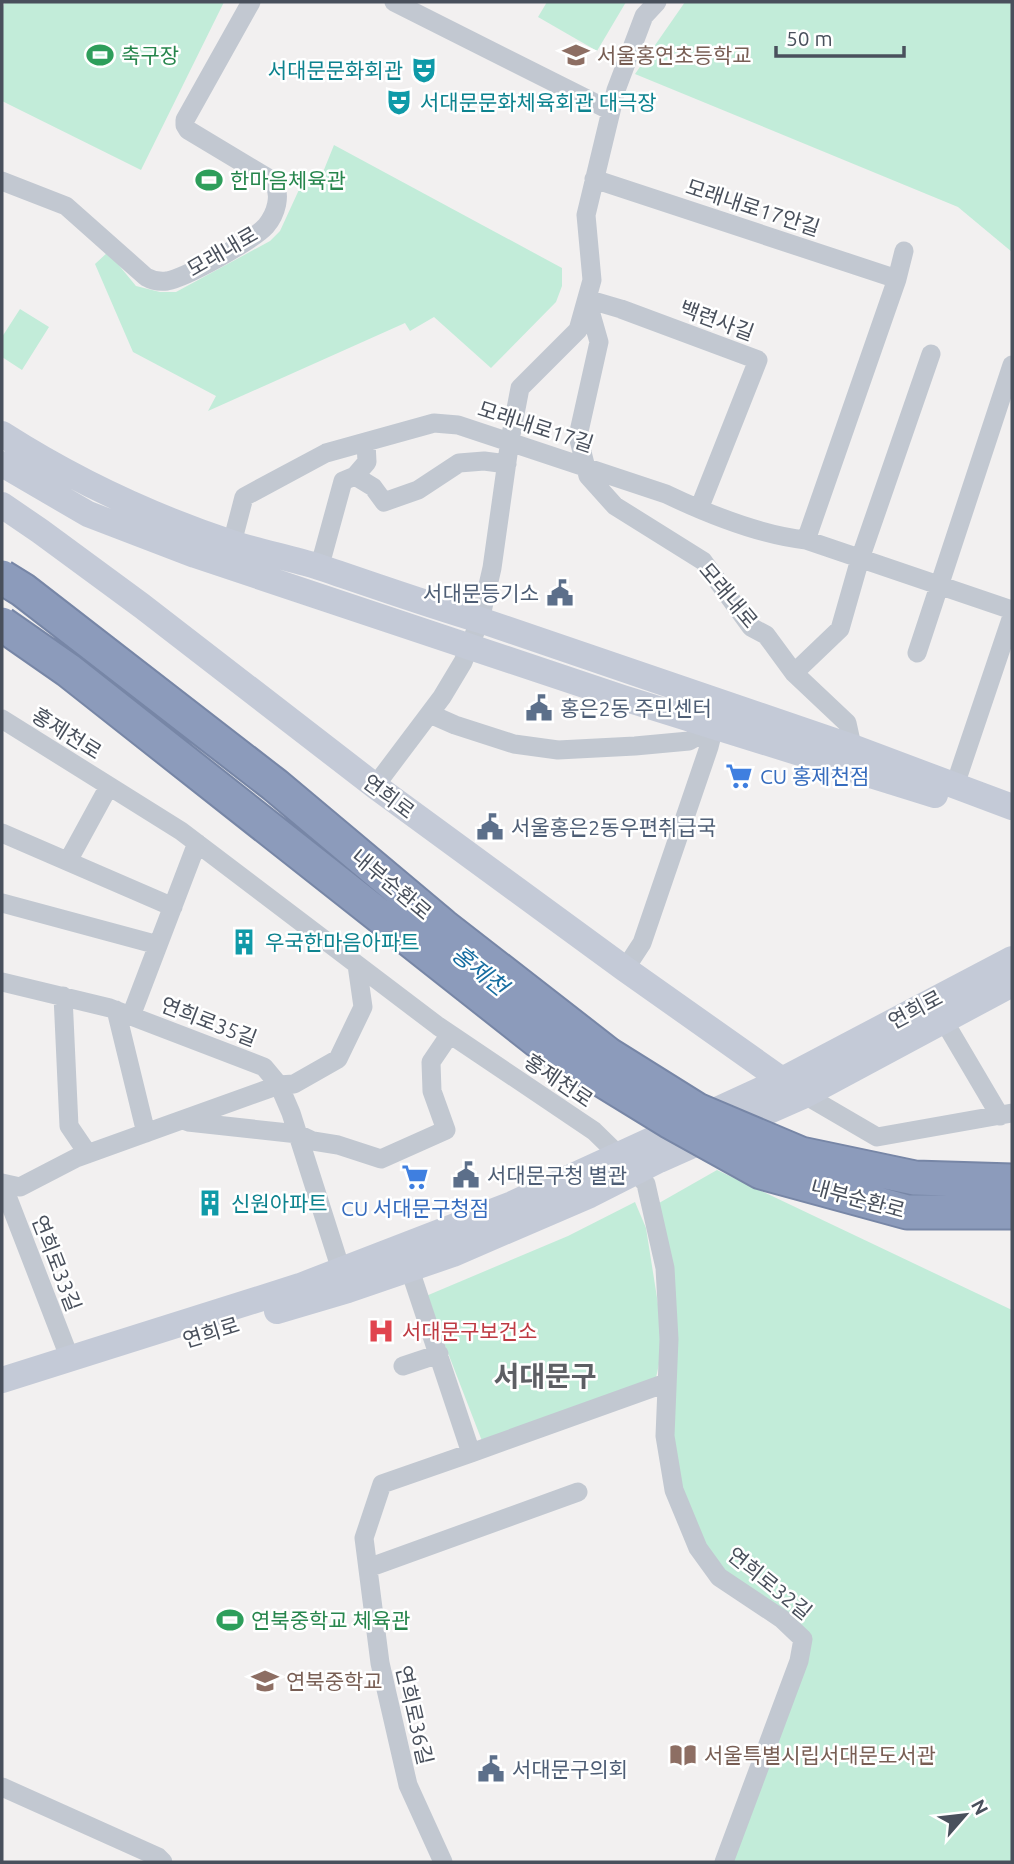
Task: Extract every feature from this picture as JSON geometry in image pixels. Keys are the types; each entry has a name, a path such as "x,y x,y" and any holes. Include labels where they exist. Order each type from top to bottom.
{"highway":[{"name":"내부순환로","path":"2,577 23,590 275,785 443,926 609,1055 697,1110 802,1154 915,1178 1012,1181"},
{"name":"내부순환로","path":"2,624 68,670 537,1040 669,1121 761,1172 907,1213 1012,1212"}],"main road":[{"path":"2,434 51,465 119,500 232,542 317,566 480,620 856,759 1012,824"},
{"path":"2,464 88,514 195,555 714,727 856,759 954,785 1012,807"},
{"name":"연희로","path":"2,505 142,606 375,786 782,1080 794,1101"},
{"name":"연희로","path":"2,1398 410,1269 498,1236 590,1195 638,1158 750,1095 1012,959"},
{"name":"연희로","path":"2,1380 300,1286 512,1204 794,1101 1012,985"}],"street":[{"name":"모래내로","path":"2,181 66,206 146,276 159,282 205,264 257,233 268,223 277,202 273,181 188,130 185,125 185,120 251,2"},
{"path":"394,2 611,111"},
{"path":"375,786 430,714 463,662 480,620 492,568 520,388 578,330 592,280 586,215 594,179 616,90 644,16 657,2"},
{"name":"모래내로17안길","path":"594,179 897,279"},
{"path":"806,540 897,279 904,251"},
{"name":"모래내로","path":"587,299 599,342 578,436 589,476 615,506 703,561 751,627 765,635 794,673 846,723 856,759"},
{"name":"백련사길","path":"587,299 758,360 699,509"},
{"path":"794,673 840,629 860,559 931,354"},
{"path":"917,653 1012,365"},
{"name":"모래내로17길","path":"232,542 244,497 326,453 434,423 458,425 586,466 666,494 699,509 786,538 806,540 1012,610"},
{"path":"317,566 323,554 343,481 355,476 367,462 366,442"},
{"path":"355,476 373,487 384,502 418,490 459,463 484,461 507,464"},
{"path":"954,785 1012,616"},
{"path":"430,714 514,744 558,750 689,741 714,727"},
{"name":"홍제천로","path":"2,719 197,843 450,1034 638,1158"},
{"path":"625,969 642,943 714,727"},
{"name":"홍제천로","path":"68,862 109,786"},
{"path":"2,833 173,907"},
{"path":"146,1133 124,1013 158,945 197,843"},
{"path":"2,903 158,945"},
{"path":"2,1183 20,1187 88,1154 279,1085 294,1084 338,1059 363,1007 357,965"},
{"name":"연희로35길","path":"2,982 124,1013 264,1067 279,1085 298,1134 341,1270"},
{"path":"63,996 69,1126 88,1154"},
{"name":"연희로","path":"794,1101 877,1137 1006,1114 944,1021"},
{"path":"180,1121 298,1134 313,1141 338,1145 381,1159 446,1130 432,1091 431,1062 450,1034"},
{"name":"연희로32길","path":"638,1158 665,1268 669,1339 664,1436 674,1490 698,1548 719,1577 782,1619 803,1639 799,1661 724,1862"},
{"name":"연희로33길","path":"2,1183 70,1359"},
{"path":"410,1269 471,1453 666,1383"},
{"path":"402,1366 439,1354"},
{"name":"연희로36길","path":"443,1862 408,1785 380,1663 364,1538 382,1484 471,1453"},
{"path":"368,1568 578,1492"},
{"path":"2,1787 158,1857 163,1862"}],"green space":[{"name":"축구장","path":"5,2 224,2 141,170 2,101 2,9"},
{"path":"547,2 626,2 597,51 538,17"},
{"path":"685,2 1012,2 1012,252 958,207 635,74"},
{"path":"334,145 562,268 562,286 556,302 491,368 434,317 410,331 405,323 208,411 216,396 133,352 95,264 108,252 136,286 160,292 176,292 270,241 280,231 303,181 317,187"},
{"path":"20,309 49,327 22,370 2,357 2,337"},
{"path":"717,1170 1012,1310 1012,1862 725,1862 803,1639 719,1577 674,1490 652,1207"},
{"path":"635,1202 646,1228 664,1342 655,1382 482,1441 426,1296 568,1236"}],"place":[{"name":"축구장","path":"100,55"},
{"name":"서울홍연초등학교","path":"576,55"},
{"name":"서대문문화회관","path":"424,70"},
{"name":"서대문문화체육회관 대극장","path":"399,102"},
{"name":"한마음체육관","path":"209,180"},
{"name":"서대문등기소","path":"560,593"},
{"name":"홍은2동 주민센터","path":"539,708"},
{"name":"CU 홍제천점","path":"739,776"},
{"name":"서울홍은2동우편취급국","path":"490,827"},
{"name":"우국한마음아파트","path":"244,942"},
{"name":"서대문구청 별관","path":"466,1175"},
{"name":"CU 서대문구청점","path":"415,1177"},
{"name":"신원아파트","path":"210,1203"},
{"name":"서대문구보건소","path":"381,1331"},
{"name":"연북중학교 체육관","path":"230,1620"},
{"name":"연북중학교","path":"265,1681"},
{"name":"서울특별시립서대문도서관","path":"683,1755"},
{"name":"서대문구의회","path":"491,1769"}],"district":[{"name":"서대문구","path":"545,1375"}],"water label":[{"name":"홍제천","path":"480,970"}]}
